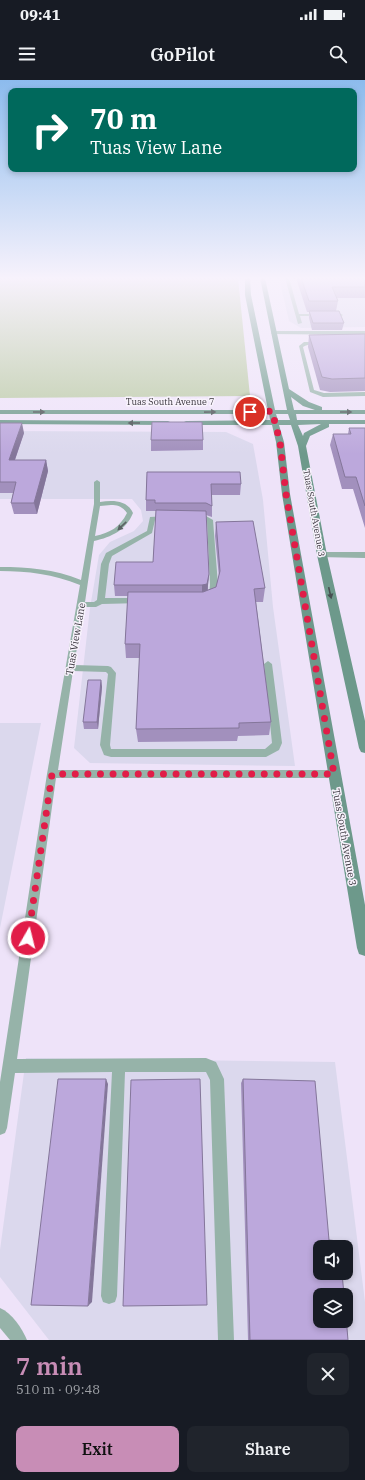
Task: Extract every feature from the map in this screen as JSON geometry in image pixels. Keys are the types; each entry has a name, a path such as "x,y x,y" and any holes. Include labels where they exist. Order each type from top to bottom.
{"street":[{"name":"Tuas South Avenue 3","path":"256,337 280,442 286,494 365,948"},
{"name":"Tuas South Avenue 3","path":"275,337 294,423 302,446 322,555 365,748"},
{"path":"287,391 305,404 327,412"},
{"path":"242,412 259,403 269,394"},
{"name":"Tuas South Avenue 7","path":"0,412 365,412"},
{"path":"0,422 365,422"},
{"path":"244,423 268,432 280,442"},
{"path":"302,446 307,435 330,423"},
{"path":"322,555 365,555"}],"lane":[{"path":"326,343 306,343 301,346 312,391 323,395 365,394"},
{"name":"Tuas View Lane","path":"0,1128 52,774 92,539 97,504 97,482"},
{"path":"92,539 111,534 120,529 128,520 130,514 126,507 121,505 105,503 97,504"},
{"path":"101,601 105,564 110,555 150,532 152,518 177,518"},
{"path":"192,518 206,518 210,520 214,585 212,597 203,601"},
{"path":"0,569 33,569 47,571 65,575 84,584"},
{"path":"81,605 96,604 101,601 148,601"},
{"path":"70,668 108,669 112,673 105,745 107,752 266,753 276,747 278,743 268,664"},
{"path":"52,774 334,774"},
{"path":"9,1066 206,1065 212,1067 217,1079 226,1340"},
{"path":"109,1296 119,1066"},
{"path":"0,1316 17,1336 18,1340"}],"shaded area":[{"path":"0,431 226,432 253,444 263,500 273,607 295,766 90,763 74,748 90,608 99,555 110,542 134,531 143,521 141,510 132,499 0,499"},
{"path":"0,723 41,723 0,928"},
{"path":"26,1058 335,1062 365,1302 365,1340 49,1340 0,1277 0,1250"}],"green space":[{"path":"0,337 244,337 250,396 0,398"}],"building":[{"path":"310,337 365,337 365,378 332,379 322,377"},
{"path":"152,422 202,422 203,440 151,440"},
{"path":"0,423 22,423 9,460 46,460 34,503 11,503 16,482 0,482"},
{"path":"349,428 365,428 365,506 356,477 345,477 333,434 351,434"},
{"path":"147,472 240,472 241,484 211,484 212,506 206,503 155,503 155,500 146,500"},
{"path":"156,510 206,511 209,574 207,584 114,585 116,562 153,562"},
{"path":"253,521 265,588 254,589 271,722 239,723 239,728 136,729 140,644 125,644 128,592 203,592 216,587 220,571 216,522"},
{"path":"88,680 101,680 97,722 83,722"},
{"path":"58,1079 106,1079 88,1306 31,1305"},
{"path":"200,1079 207,1305 123,1306 131,1080"},
{"path":"243,1079 315,1081 329,1240 313,1240 313,1280 343,1280 343,1288 313,1288 313,1328 347,1328 348,1340 250,1340"}],"route":[{"path":"28,938 52,774 334,774 286,494 280,442 272,411 250,412"}]}
